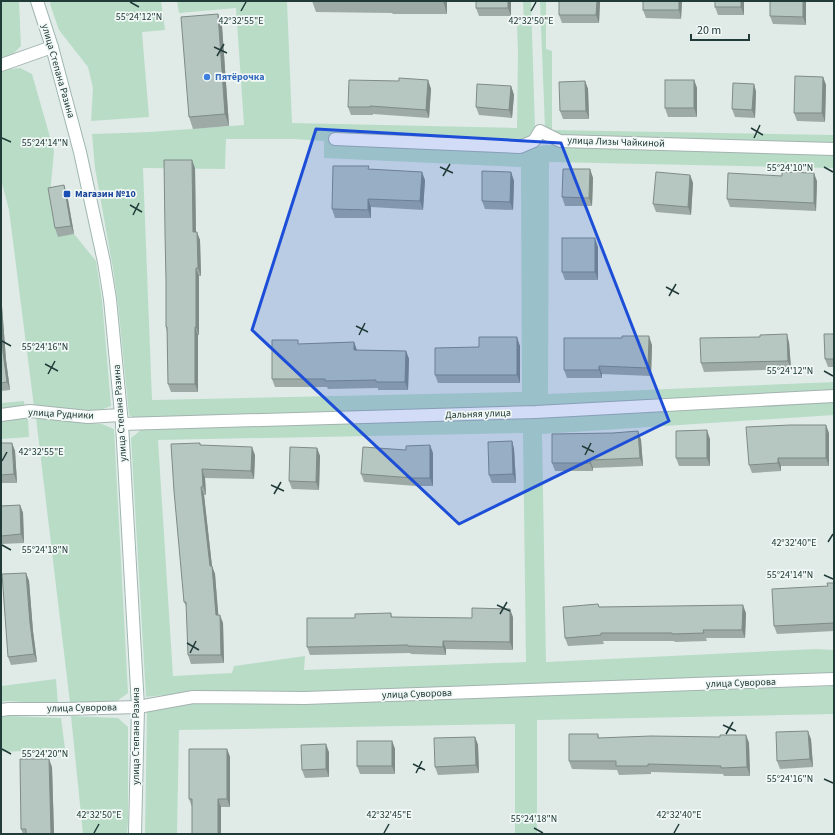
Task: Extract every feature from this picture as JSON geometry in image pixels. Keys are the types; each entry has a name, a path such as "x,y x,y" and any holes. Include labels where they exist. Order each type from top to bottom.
{"street":[{"name":"улица Степана Разина","path":"36,1 52,47 80,152 104,262 110,299 122,420 138,707 135,834"},
{"path":"1,65 52,47"},
{"name":"улица Лизы Чайкиной","path":"335,139 520,147 534,141 540,132 560,141 834,149"},
{"name":"Дальняя улица","path":"122,420 536,412 834,396"},
{"name":"улица Рудники","path":"1,415 30,411 122,420"},
{"name":"улица Суворова","path":"1,710 138,707 192,697 305,698 834,680"}],"highlighted area":[{"path":"316,129 561,143 669,421 459,524 252,330"}],"green space":[{"path":"1,1 19,1 21,46 13,54 1,60"},
{"path":"51,1 161,1 165,30 142,32 149,117 91,121 93,88 88,67 59,30 50,4"},
{"path":"177,1 287,1 292,123 517,128 517,24 524,22 523,1 531,1 535,128 530,138 519,143 355,146 521,153 539,146 547,145 834,154 834,168 549,162 548,394 834,382 834,391 549,408 137,419 129,415 118,304 95,168 92,134 150,132 244,125 236,8 179,13","holes":["226,139 293,139 324,141 324,158 521,167 522,392 152,400 143,168 225,169"]},
{"path":"540,1 546,1 546,49 552,51 552,130 834,135 834,144 561,136 545,128"},
{"path":"20,68 32,74 54,151 50,196 58,236 74,234 96,261 102,300 111,406 98,411 88,412 34,407 9,210 1,180 1,72 8,69"},
{"path":"834,400 834,415 542,434 546,662 816,649 834,650 834,673 295,692 193,692 146,697 131,438 141,430 522,417","holes":["523,433 526,662 304,670 305,656 234,666 232,673 173,676 158,440"]},
{"path":"24,401 25,408 1,411 1,403"},
{"path":"28,417 29,437 1,439 1,421"},
{"path":"36,418 102,424 114,429 128,693 117,701 70,703"},
{"path":"56,679 58,704 8,701 1,702 1,686"},
{"path":"834,686 834,714 537,720 537,834 515,834 515,724 179,730 177,834 145,834 147,711 195,702 300,703"},
{"path":"71,716 118,718 128,727 127,834 83,834"},
{"path":"1,717 61,718 65,749 1,752"}],"building":[{"path":"476,1 508,1 508,8 476,8"},
{"path":"559,1 597,1 596,15 559,15"},
{"path":"643,1 679,1 679,10 643,10"},
{"path":"715,1 741,1 741,7 715,7"},
{"path":"770,1 803,1 803,17 770,16"},
{"path":"218,14 225,114 189,117 181,17"},
{"path":"795,76 823,77 822,113 794,113"},
{"path":"399,78 428,80 426,110 370,106 348,107 349,80 399,81"},
{"path":"665,80 694,80 694,108 665,108"},
{"path":"585,81 586,111 560,111 559,82"},
{"path":"733,83 754,84 752,110 732,109"},
{"path":"477,84 511,86 509,110 476,107"},
{"path":"164,160 192,160 193,232 197,232 198,268 196,268 195,384 168,384"},
{"path":"333,166 369,166 368,169 422,172 420,201 368,199 368,210 332,209"},
{"path":"563,169 590,169 589,198 562,197"},
{"path":"482,171 511,172 510,202 482,201"},
{"path":"656,172 690,175 688,207 653,204"},
{"path":"782,172 814,173 814,203 727,199 728,173 782,176"},
{"path":"64,185 71,226 55,228 48,188"},
{"path":"562,238 595,238 595,272 562,272"},
{"path":"1,322 7,382 1,383"},
{"path":"787,334 788,361 701,363 700,338 760,337 760,335"},
{"path":"824,334 834,334 834,359 825,359"},
{"path":"622,336 649,336 648,368 599,366 599,370 564,370 564,338 622,338"},
{"path":"479,337 517,337 517,375 435,375 435,348 479,347"},
{"path":"272,340 298,340 298,344 354,342 354,350 406,351 405,382 376,382 376,380 325,381 325,379 272,379"},
{"path":"826,425 826,458 778,458 778,463 749,465 746,427"},
{"path":"707,430 707,458 676,458 676,431"},
{"path":"638,431 640,458 590,460 590,463 552,463 552,434"},
{"path":"512,441 513,474 489,475 488,442"},
{"path":"1,443 12,443 14,474 1,475"},
{"path":"200,443 200,445 252,447 251,471 202,469 203,486 201,487 210,566 212,566 216,615 220,615 221,655 188,655 186,602 184,602 171,444"},
{"path":"430,445 430,478 361,474 363,447 406,450 406,446"},
{"path":"290,447 317,448 316,482 289,481"},
{"path":"20,505 21,534 1,536 1,506"},
{"path":"26,573 34,654 8,657 2,574"},
{"path":"827,583 834,583 834,623 774,626 772,589 828,586"},
{"path":"598,604 599,607 743,605 742,630 703,630 704,633 672,634 601,633 601,635 565,638 563,607"},
{"path":"472,608 510,609 510,642 443,641 443,647 408,645 307,647 307,618 355,618 355,614 391,613 391,617 472,618"},
{"path":"808,731 810,759 777,761 776,732"},
{"path":"569,734 598,734 598,738 651,736 720,737 720,735 746,735 747,767 721,768 721,766 648,764 648,766 616,766 616,761 569,761"},
{"path":"475,737 476,765 435,767 434,738"},
{"path":"357,741 392,741 392,766 357,766"},
{"path":"326,744 326,769 302,770 301,745"},
{"path":"189,749 227,749 227,799 218,799 218,834 192,834 192,799 189,799"},
{"path":"20,759 49,759 52,834 26,834 26,829 21,829"}],"place":[{"name":"Пятёрочка","path":"207,77"},
{"name":"Магазин №10","path":"67,194"}]}
